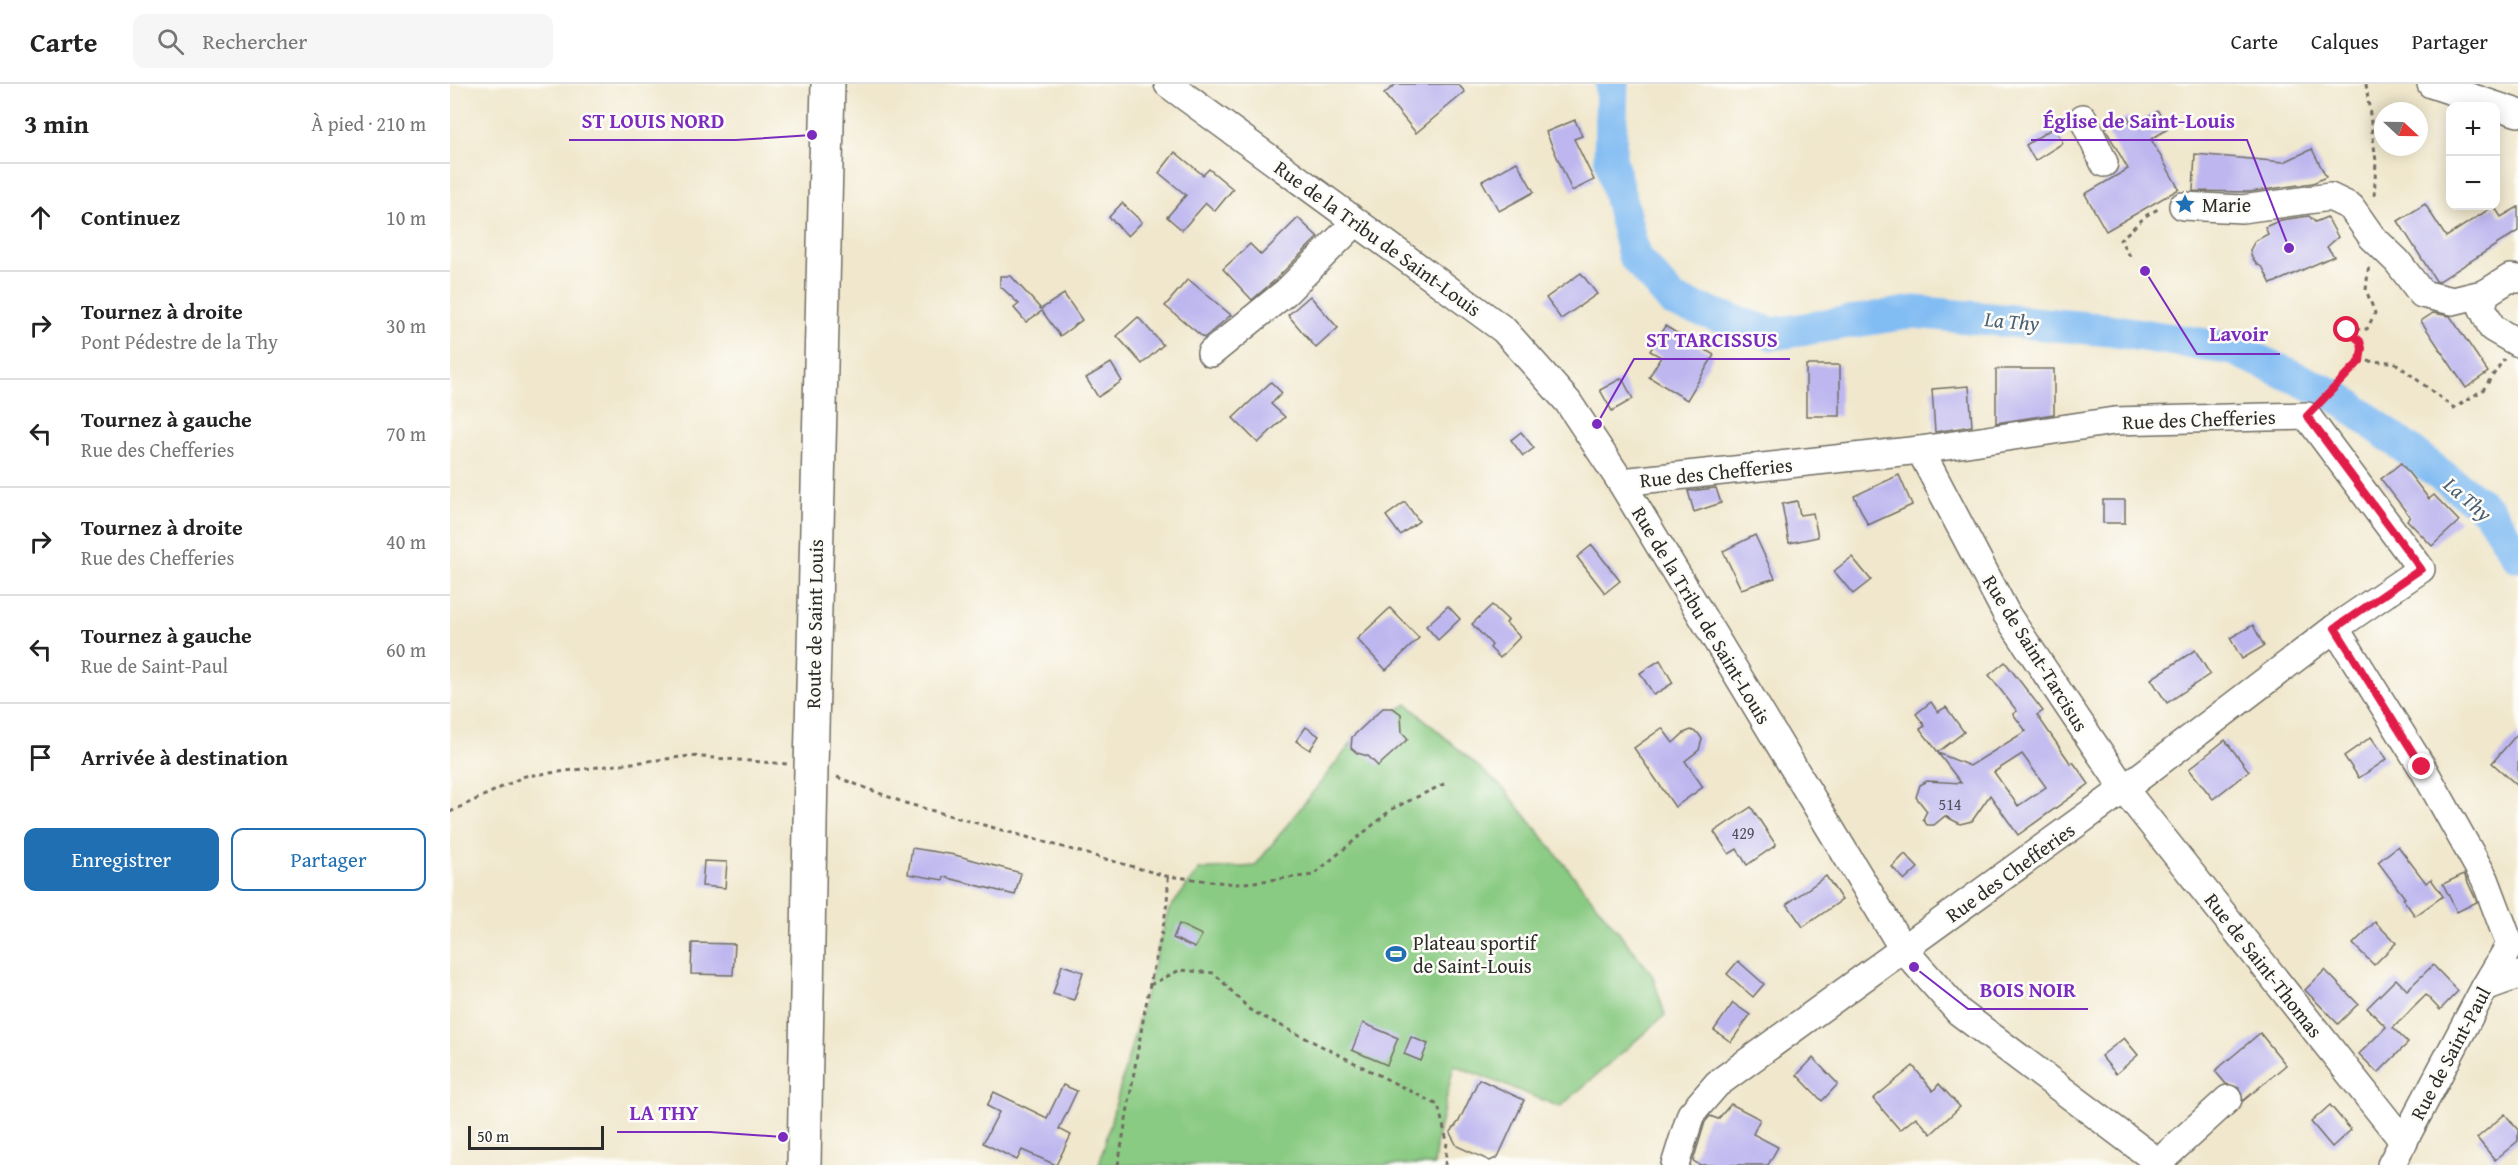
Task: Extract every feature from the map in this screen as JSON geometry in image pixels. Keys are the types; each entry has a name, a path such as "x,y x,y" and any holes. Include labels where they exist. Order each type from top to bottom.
{"main road":[{"name":"Route de Saint Louis","path":"804,1165 828,84"}],"street":[{"name":"Rue de la Tribu de Saint-Louis","path":"1168,84 1504,330 1568,402 1621,482 1904,949 1959,1012 2161,1163"},
{"path":"2431,84 2518,113"},
{"path":"2083,118 2104,163"},
{"path":"2183,206 2242,209 2330,197 2351,207 2372,237 2397,261 2422,294 2453,301 2486,293 2510,278 2518,279"},
{"path":"1211,353 1286,292 1355,223"},
{"path":"2486,293 2482,307 2492,328 2517,343"},
{"name":"Rue des Chefferies","path":"1621,482 1920,450 2114,421 2307,416 2421,569 2335,628 2124,789 1717,1084 1691,1114 1676,1165"},
{"name":"Rue de Saint-Tarcisus","path":"1920,450 2007,615 2124,789"},
{"name":"Rue de Saint-Paul","path":"2335,628 2422,767 2485,879 2510,945 2485,987 2397,1154"},
{"name":"Rue de Saint-Thomas","path":"2124,789 2397,1154"},
{"path":"2485,987 2518,975"},
{"path":"2161,1163 2228,1099"}],"path":[{"path":"2307,416 2360,361 2362,348 2360,341 2347,330 2367,329 2375,313 2366,290 2372,237 2376,161 2366,84"},
{"path":"2130,256 2120,240 2147,215"},
{"path":"2360,361 2394,362 2454,408 2483,390 2517,343"},
{"path":"450,812 525,776 690,756 802,765 905,803 1168,876 1236,884 1313,875 1392,809 1446,783"},
{"path":"1118,1165 1150,985 1162,934 1163,914 1169,897 1168,876"},
{"path":"1150,985 1180,970 1214,973 1250,1010 1438,1105 1447,1141 1445,1165"}],"green space":[{"name":"Plateau sportif de Saint-Louis","path":"1407,704 1505,790 1652,974 1665,1015 1560,1107 1454,1065 1437,1139 1434,1165 1099,1165 1168,911 1199,870 1255,866 1357,736"}],"building":[{"path":"1396,84 1458,84 1465,92 1416,133 1384,94"},
{"path":"2158,111 2168,129 2151,139 2179,189 2106,231 2085,194 2128,169 2105,128 2128,117 2132,126"},
{"path":"1575,120 1582,136 1574,139 1594,180 1572,191 1546,132"},
{"path":"2054,127 2063,143 2035,161 2026,145"},
{"path":"2312,149 2326,177 2313,183 2249,192 2193,191 2195,154 2284,162"},
{"path":"1175,152 1203,175 1209,169 1233,189 1215,211 1206,203 1182,230 1167,217 1186,195 1159,173"},
{"path":"1517,162 1534,192 1499,211 1482,181"},
{"path":"1122,203 1142,222 1128,236 1109,217"},
{"path":"2425,204 2446,237 2488,210 2497,210 2501,217 2518,207 2518,231 2438,282 2398,221"},
{"path":"2309,216 2315,222 2327,217 2338,237 2327,247 2334,256 2271,284 2263,268 2252,258 2250,250 2255,241 2268,234 2265,227 2281,220"},
{"path":"1298,218 1318,237 1252,300 1223,269 1250,244 1261,255"},
{"path":"1581,273 1597,294 1561,319 1546,298"},
{"path":"1000,276 1011,276 1041,309 1064,294 1082,320 1060,336 1042,311 1026,322 1014,308 1019,304 1000,286"},
{"path":"1188,279 1231,315 1204,338 1165,306"},
{"path":"1310,296 1338,328 1316,348 1288,315"},
{"path":"2433,313 2450,316 2488,372 2466,388 2421,321"},
{"path":"1138,317 1163,345 1142,364 1117,336"},
{"path":"1665,326 1714,355 1687,400 1649,377 1661,357 1650,351"},
{"path":"1111,363 1122,381 1098,397 1086,378"},
{"path":"1806,365 1840,365 1840,416 1806,416"},
{"path":"1996,369 2054,369 2054,414 1996,423"},
{"path":"1622,378 1633,399 1612,411 1600,390"},
{"path":"1271,382 1282,393 1271,404 1285,417 1258,443 1233,418"},
{"path":"1969,386 1972,426 1935,432 1932,389"},
{"path":"1521,432 1534,448 1523,456 1511,440"},
{"path":"2401,463 2429,499 2434,495 2459,521 2432,546 2407,520 2410,517 2381,479"},
{"path":"1899,475 1912,505 1868,525 1854,496"},
{"path":"1716,488 1721,503 1694,512 1688,491"},
{"path":"2103,500 2125,500 2125,523 2103,523"},
{"path":"1797,501 1800,515 1813,513 1818,537 1789,543 1782,504"},
{"path":"1405,502 1419,521 1400,535 1386,516"},
{"path":"1755,535 1775,578 1741,589 1723,551"},
{"path":"1592,545 1620,581 1605,593 1577,557"},
{"path":"1852,557 1871,580 1853,594 1834,571"},
{"path":"1492,605 1508,620 1506,623 1520,637 1500,658 1490,648 1492,645 1472,624"},
{"path":"1448,606 1460,619 1438,640 1426,626"},
{"path":"1390,608 1419,638 1386,670 1357,639"},
{"path":"2253,625 2264,646 2242,659 2230,638"},
{"path":"2195,650 2210,674 2167,703 2151,679"},
{"path":"1660,660 1673,683 1654,695 1640,673"},
{"path":"2005,662 2043,711 2037,715 2071,764 2073,762 2089,784 2018,835 1990,795 1972,821 1960,824 1945,816 1934,825 1927,825 1923,819 1927,811 1916,797 1920,785 1927,781 1961,783 1938,753 1970,766 2026,731 2013,714 2017,711 1989,675","holes":["2022,754 2046,787 2018,806 1994,772"]},
{"path":"1931,702 1938,712 1946,707 1964,732 1938,752 1920,729 1925,726 1916,714"},
{"path":"1383,708 1393,708 1401,714 1402,732 1408,739 1378,766 1368,756 1357,753 1351,748 1352,737"},
{"path":"1306,727 1319,736 1310,750 1296,741"},
{"path":"1662,728 1673,743 1691,730 1698,733 1702,739 1699,750 1685,761 1703,787 1675,807 1634,748"},
{"path":"2518,733 2518,786 2492,763"},
{"path":"2371,737 2387,759 2359,778 2344,756"},
{"path":"2225,740 2249,771 2213,799 2189,769"},
{"path":"1751,807 1776,845 1747,865 1737,849 1729,854 1714,832"},
{"path":"2398,846 2426,883 2431,879 2443,896 2415,916 2403,899 2405,898 2378,862"},
{"path":"912,848 955,855 1021,873 1015,895 944,877 943,880 908,874"},
{"path":"1905,854 1918,868 1905,880 1892,867"},
{"path":"704,861 727,862 725,888 702,886"},
{"path":"2464,874 2477,902 2457,912 2443,884"},
{"path":"1826,876 1842,900 1803,927 1787,904"},
{"path":"2375,922 2396,943 2374,965 2353,944"},
{"path":"1179,924 1202,935 1195,948 1173,938"},
{"path":"692,943 735,944 733,975 691,974"},
{"path":"1738,961 1764,984 1753,997 1727,974"},
{"path":"1062,965 1083,972 1074,1000 1053,994"},
{"path":"2433,965 2458,991 2440,1010 2426,995 2393,1028 2408,1043 2378,1073 2359,1054 2386,1027 2367,1008 2396,979 2407,990"},
{"path":"2325,970 2358,1004 2338,1024 2305,990"},
{"path":"1733,1003 1750,1015 1731,1042 1714,1030"},
{"path":"1363,1023 1398,1038 1387,1065 1352,1050"},
{"path":"2260,1033 2286,1065 2243,1101 2239,1088 2226,1084 2215,1071"},
{"path":"1411,1037 1428,1044 1421,1061 1404,1054"},
{"path":"2124,1038 2138,1055 2116,1074 2101,1056"},
{"path":"1813,1058 1838,1084 1822,1101 1797,1075"},
{"path":"1913,1066 1933,1091 1939,1084 1960,1107 1931,1134 1916,1117 1900,1130 1873,1099"},
{"path":"1479,1079 1524,1100 1498,1157 1490,1161 1457,1146 1450,1133 1459,1121"},
{"path":"1063,1085 1077,1091 1059,1129 1071,1135 1056,1165 1022,1150 1017,1160 983,1143 999,1112 987,1106 994,1092 1047,1118"},
{"path":"1731,1104 1760,1119 1753,1134 1778,1147 1768,1165 1700,1165 1693,1161 1705,1122 1710,1116 1718,1119"},
{"path":"2330,1105 2351,1130 2332,1147 2311,1122"},
{"path":"2505,1114 2518,1130 2518,1141 2495,1160 2477,1138"}],"waterway":[{"name":"La Thy","path":"1612,84 1610,157 1634,256 1673,301 1773,334 1914,312 2109,330 2233,349 2338,397 2489,511 2518,556"}],"place":[{"name":"ST LOUIS NORD","path":"812,135"},
{"name":"Marie","path":"2185,204"},
{"name":"Église de Saint-Louis","path":"2289,248"},
{"name":"Lavoir","path":"2145,271"},
{"name":"ST TARCISSUS","path":"1597,424"},
{"name":"Plateau sportif de Saint-Louis","path":"1396,954"},
{"name":"BOIS NOIR","path":"1914,967"},
{"name":"LA THY","path":"783,1137"}],"route":[{"path":"2347,330 2360,341 2362,348 2360,361 2307,416 2421,569 2335,628 2422,767"}]}
